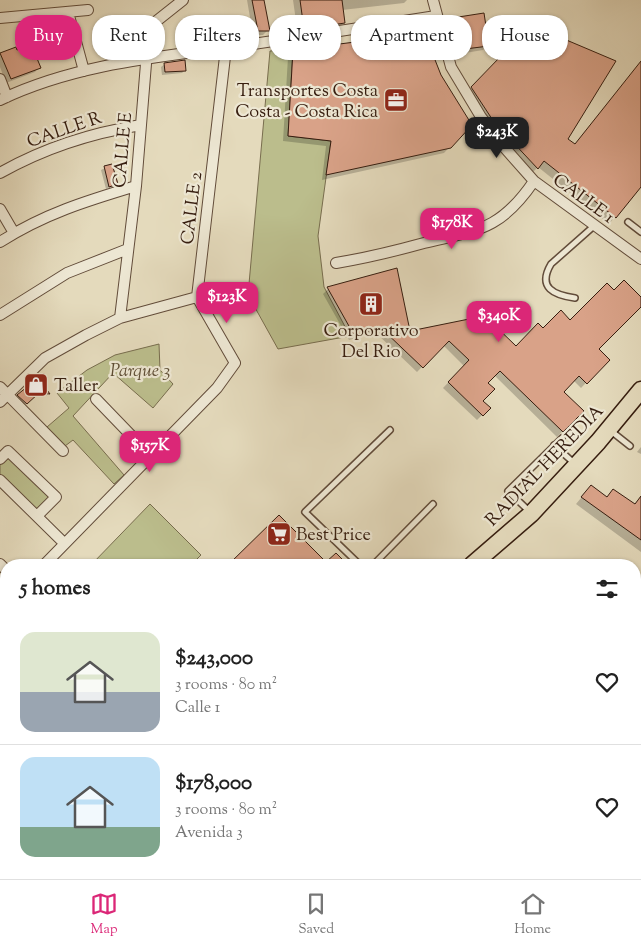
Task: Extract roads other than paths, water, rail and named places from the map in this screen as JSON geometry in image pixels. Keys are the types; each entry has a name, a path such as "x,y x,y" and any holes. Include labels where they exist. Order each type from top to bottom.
{"main road":[{"name":"RADIAL HEREDIA","path":"479,559 531,514 608,430 641,390"},
{"path":"490,559 531,514"}],"street":[{"name":"CALLE E","path":"164,15 182,0"},
{"name":"CALLE 1","path":"433,0 436,15"},
{"path":"0,18 88,10"},
{"path":"68,12 84,71"},
{"path":"259,43 351,29"},
{"path":"0,79 3,98 58,77 133,60"},
{"name":"CALLE E","path":"120,318 136,186 146,60"},
{"name":"CALLE 2","path":"197,297 225,60"},
{"name":"CALLE 1","path":"450,60 476,108 503,146 534,181 641,259"},
{"name":"CALLE R","path":"0,173 24,160 66,142 110,130 141,125"},
{"path":"336,263 469,234 503,217 525,194 534,181"},
{"path":"0,242 49,214 136,186"},
{"path":"0,209 14,233"},
{"path":"0,315 67,272 128,249"},
{"path":"49,559 217,388 234,363 197,297 120,318 45,358 2,395 63,451"},
{"path":"96,399 150,456"},
{"path":"0,459 8,451 56,497 37,516"},
{"path":"0,480 64,543"}],"lane":[{"path":"628,222 641,232"},
{"path":"575,298 556,295 548,287 546,271 551,264 594,226"},
{"path":"354,559 305,512 390,430"},
{"path":"608,430 630,446"},
{"path":"531,514 508,491 562,438"},
{"path":"554,445 576,464"},
{"path":"379,559 433,504"}],"place":[{"name":"Transportes Costa Costa - Costa Rica","path":"396,100"},
{"name":"Corporativo Del Rio","path":"371,304"},
{"name":"Taller","path":"36,385"},
{"name":"Best Price","path":"279,534"}],"park label":[{"name":"Parque 3","path":"140,370"}]}
